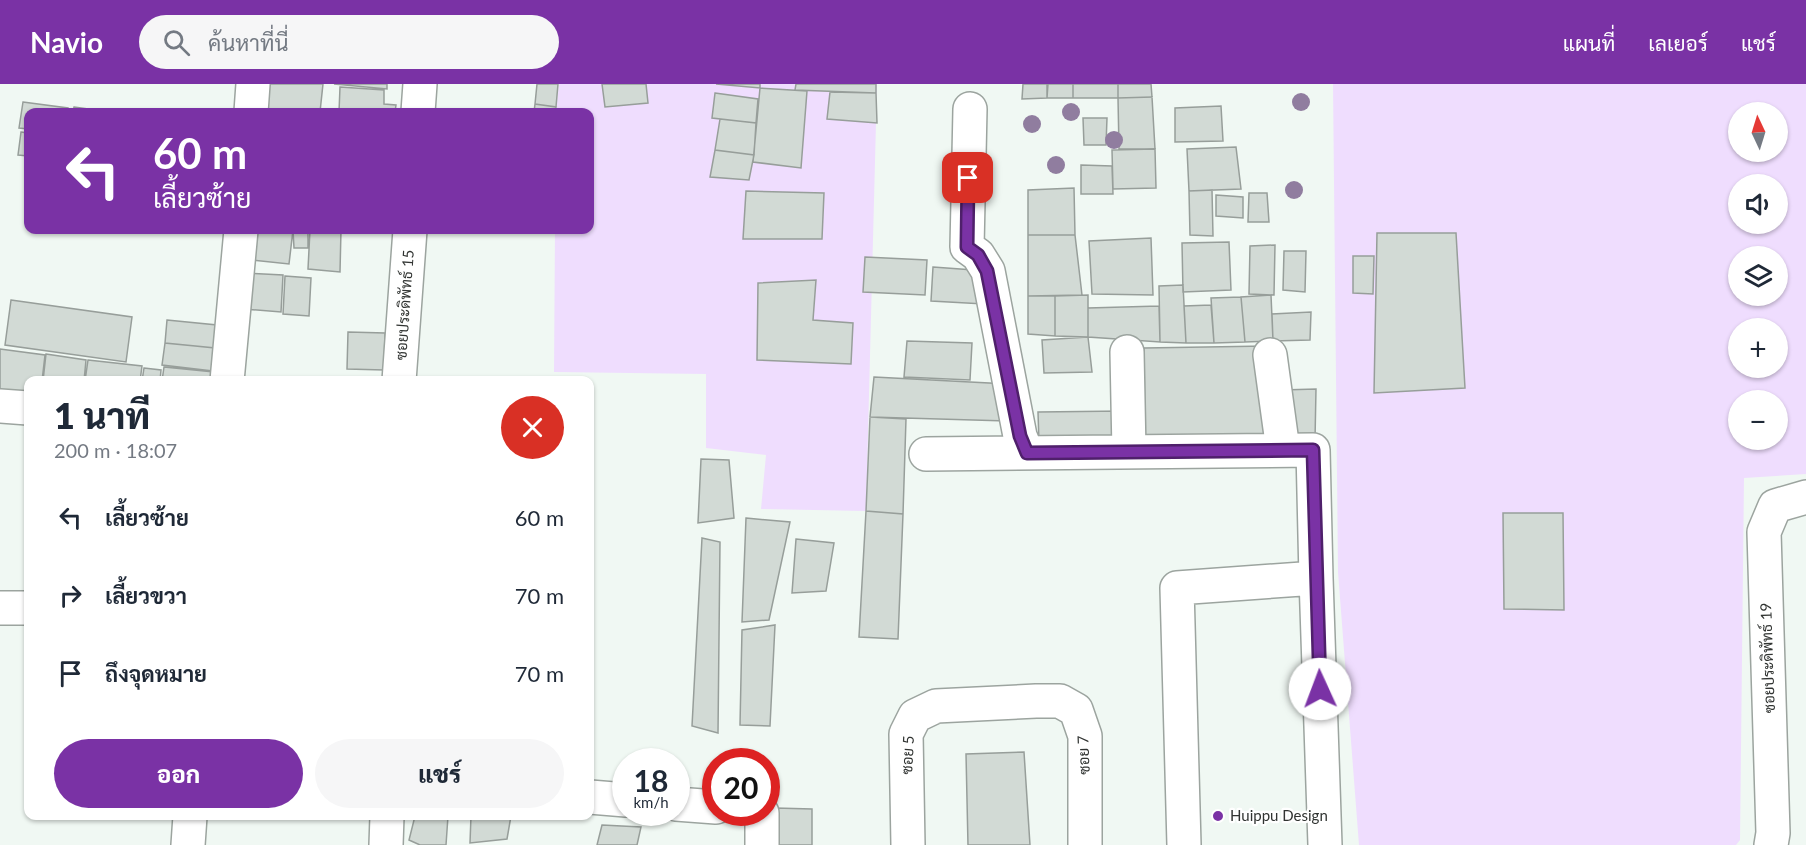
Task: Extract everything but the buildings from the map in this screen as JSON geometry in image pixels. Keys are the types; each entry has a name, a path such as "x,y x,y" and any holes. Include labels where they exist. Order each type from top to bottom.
{"street":[{"path":"251,108 253,84"},
{"path":"418,108 420,84"},
{"path":"970,109 967,247 978,255 987,271 1020,436 1027,453"},
{"path":"227,376 240,234"},
{"name":"ซอยประดิพัทธ์ 15","path":"399,376 410,234"},
{"path":"1127,352 1128,452"},
{"path":"1270,355 1283,450"},
{"path":"0,406 24,408"},
{"path":"926,454 1313,450 1325,845"},
{"name":"ซอยประดิพัทธ์ 19","path":"1771,845 1773,833 1764,532 1775,506 1806,497"},
{"path":"1184,845 1178,588 1316,578"},
{"path":"0,608 24,608"},
{"name":"ซอย 7","path":"999,703 1060,701 1076,711 1085,736 1084,845"},
{"name":"ซอย 5","path":"908,845 906,734 915,716 936,706 999,703"},
{"path":"594,797 612,799"},
{"path":"188,845 190,820"},
{"path":"366,845 367,820"},
{"path":"386,845 387,820"},
{"path":"762,826 762,845"}],"shaded area":[{"path":"559,84 877,84 866,511 761,509 766,455 706,448 706,374 554,372 555,234 594,234 594,108 556,108"},
{"path":"1333,84 1806,84 1806,474 1744,478 1740,840 1736,845 1359,845 1338,572"}],"place":[{"name":"Huippu Design","path":"1218,816"}],"route":[{"path":"968,178 967,247 978,255 987,271 1020,436 1027,453 1313,450 1320,689"}]}
